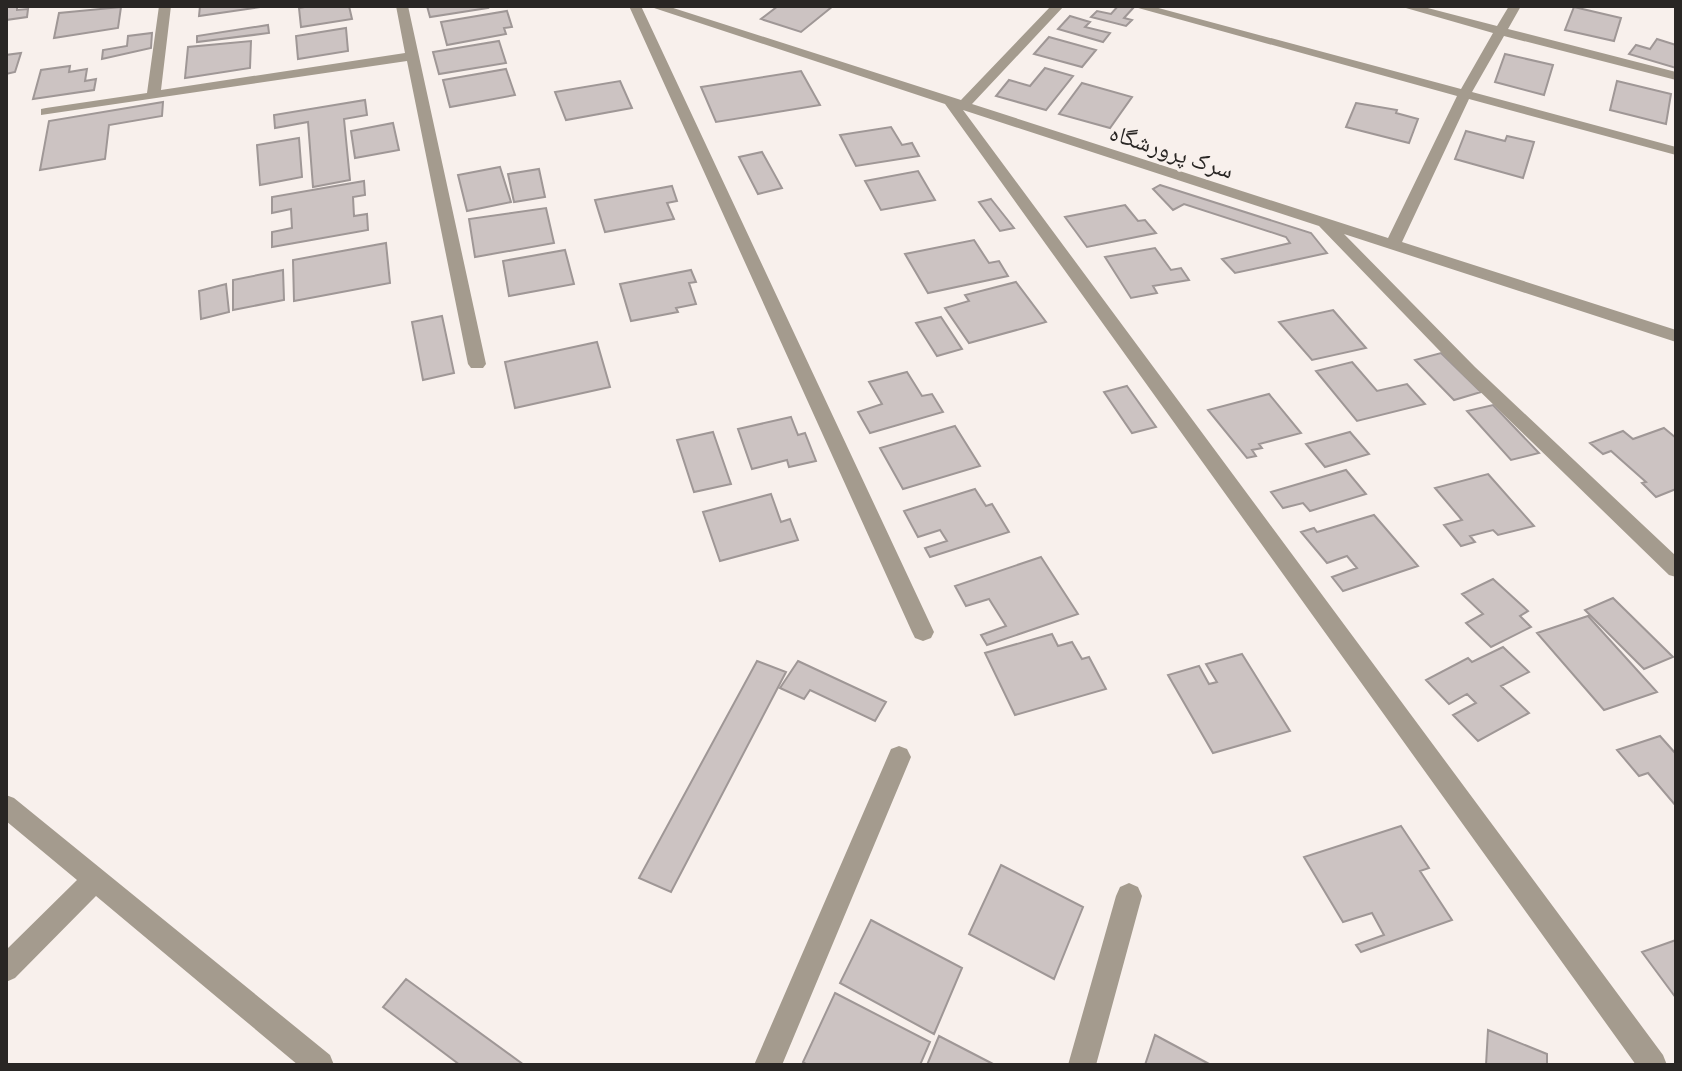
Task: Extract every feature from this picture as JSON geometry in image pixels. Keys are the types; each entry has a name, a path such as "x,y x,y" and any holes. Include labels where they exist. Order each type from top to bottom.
{"street":[{"path":"153,96 165,6"},
{"path":"402,6 477,364"},
{"path":"635,6 923,632"},
{"name":"سرک پرورشگاه","path":"654,6 1676,336"},
{"path":"1058,6 956,103 1653,1065"},
{"path":"1137,6 1676,151"},
{"path":"1405,6 1676,76"},
{"path":"1393,244 1465,93 1515,6"},
{"path":"46,112 412,56"},
{"path":"1322,222 1469,371 1676,569"},
{"path":"768,1065 899,757"},
{"path":"6,806 302,1059"},
{"path":"6,969 95,879"},
{"path":"1082,1065 1129,896"}],"building":[{"path":"6,6 17,6 17,10 28,9 27,17 6,20"},
{"path":"200,6 261,6 261,7 199,16"},
{"path":"349,6 352,19 301,27 299,8"},
{"path":"427,6 487,6 488,8 430,17"},
{"path":"778,6 833,6 801,32 761,19"},
{"path":"1118,6 1134,7 1124,18 1132,20 1126,26 1091,17 1097,11 1111,14"},
{"path":"121,7 118,28 54,38 59,13"},
{"path":"1574,7 1621,18 1614,41 1565,30"},
{"path":"507,11 512,27 504,28 506,34 447,45 441,22"},
{"path":"1070,16 1090,22 1085,27 1110,33 1103,42 1058,29"},
{"path":"268,25 269,33 197,42 197,36"},
{"path":"346,28 348,51 298,59 296,36"},
{"path":"152,33 151,48 102,59 103,50 127,46 128,36"},
{"path":"1049,37 1096,50 1082,67 1034,54"},
{"path":"1657,39 1676,45 1676,68 1629,54 1636,45 1650,49"},
{"path":"251,41 250,68 185,78 188,47"},
{"path":"499,41 506,63 439,74 433,52"},
{"path":"21,53 15,72 6,74 6,55"},
{"path":"1505,54 1553,65 1544,95 1495,82"},
{"path":"70,66 69,72 87,69 85,81 96,79 94,90 33,99 41,70"},
{"path":"1045,68 1073,76 1046,110 996,96 1009,80 1030,86"},
{"path":"506,69 515,95 450,107 443,80"},
{"path":"801,71 820,105 716,122 701,87"},
{"path":"620,81 632,108 566,120 555,92"},
{"path":"1617,81 1671,94 1666,124 1610,110"},
{"path":"1082,83 1132,97 1110,128 1059,114"},
{"path":"365,100 367,115 344,119 350,180 313,187 308,122 275,128 274,115"},
{"path":"163,102 162,116 109,125 105,159 40,170 49,121"},
{"path":"1356,103 1397,110 1396,113 1418,119 1409,143 1346,127"},
{"path":"393,123 399,150 355,158 351,131"},
{"path":"891,127 902,145 912,143 919,156 856,166 840,135"},
{"path":"1466,131 1505,141 1507,136 1534,142 1523,178 1455,159"},
{"path":"299,138 302,177 260,185 257,145"},
{"path":"762,152 782,188 758,194 739,157"},
{"path":"500,167 511,202 467,211 458,175"},
{"path":"539,169 545,197 514,202 508,174"},
{"path":"918,171 935,200 881,210 865,181"},
{"path":"364,181 365,195 353,197 354,216 367,214 368,230 272,247 272,232 292,228 291,209 272,213 272,197"},
{"path":"1160,185 1311,233 1327,253 1235,273 1222,259 1290,243 1286,237 1184,204 1173,210 1153,189"},
{"path":"672,186 677,201 667,203 674,219 605,232 595,200"},
{"path":"991,199 1014,228 1000,231 979,202"},
{"path":"1125,205 1138,221 1145,220 1156,233 1087,247 1065,217"},
{"path":"546,208 554,243 475,257 469,219"},
{"path":"974,240 989,263 999,261 1008,276 928,293 905,254"},
{"path":"386,243 390,283 294,301 293,260"},
{"path":"1155,248 1171,270 1181,268 1189,280 1153,286 1157,293 1131,298 1105,257"},
{"path":"565,250 574,284 509,296 503,261"},
{"path":"283,270 284,300 233,310 233,280"},
{"path":"691,270 696,282 689,283 696,304 676,308 678,312 631,321 620,284"},
{"path":"1016,282 1046,322 969,343 945,308 969,301 965,295"},
{"path":"226,284 229,312 201,319 199,291"},
{"path":"1333,310 1366,348 1312,360 1279,322"},
{"path":"442,316 454,373 423,380 412,322"},
{"path":"941,317 962,349 937,356 916,323"},
{"path":"597,342 610,387 515,408 505,362"},
{"path":"1441,353 1481,392 1454,400 1415,360"},
{"path":"1352,362 1377,391 1407,384 1425,404 1357,421 1316,371"},
{"path":"907,372 922,396 932,394 943,412 870,433 858,412 882,404 869,382"},
{"path":"1127,386 1156,427 1132,433 1104,392"},
{"path":"1269,394 1301,433 1259,444 1262,448 1252,450 1256,456 1247,458 1208,410"},
{"path":"1493,405 1539,453 1511,460 1467,411"},
{"path":"791,417 798,435 805,433 816,461 789,467 787,460 752,469 738,429"},
{"path":"955,426 980,466 903,489 880,448"},
{"path":"1664,428 1676,438 1676,489 1656,497 1642,483 1646,482 1611,451 1603,454 1590,443 1623,431 1633,439"},
{"path":"713,432 731,484 694,492 677,440"},
{"path":"1350,432 1369,454 1325,467 1306,444"},
{"path":"1346,470 1366,494 1310,511 1303,503 1283,508 1271,492"},
{"path":"1488,474 1534,526 1498,535 1493,530 1470,536 1475,542 1461,546 1444,525 1462,520 1435,488"},
{"path":"975,489 986,506 992,504 1009,532 930,557 925,548 947,541 940,530 918,537 904,511"},
{"path":"771,494 781,522 790,519 798,540 720,561 703,512"},
{"path":"1374,515 1418,566 1343,591 1332,577 1357,568 1347,556 1327,563 1301,532 1314,528 1317,532"},
{"path":"1041,557 1078,614 987,645 981,635 1006,626 989,599 966,606 955,586"},
{"path":"1493,579 1528,611 1520,616 1531,627 1491,647 1466,623 1483,614 1462,594"},
{"path":"1613,598 1673,657 1644,669 1585,610"},
{"path":"1588,616 1657,692 1604,710 1537,633"},
{"path":"1052,634 1058,646 1072,642 1082,659 1089,657 1106,689 1015,715 985,653"},
{"path":"1503,647 1529,672 1501,686 1529,713 1478,741 1453,715 1476,703 1467,694 1449,704 1426,680 1468,658 1472,662"},
{"path":"1242,654 1290,731 1213,753 1168,675 1199,666 1209,684 1217,682 1206,664"},
{"path":"757,661 786,672 671,892 639,878"},
{"path":"798,661 886,702 875,721 810,690 804,699 780,688"},
{"path":"1660,736 1676,754 1676,806 1648,773 1639,776 1617,750"},
{"path":"1401,826 1429,868 1420,871 1452,920 1361,952 1356,945 1384,935 1372,913 1343,922 1304,857"},
{"path":"1001,865 1083,907 1054,979 969,934"},
{"path":"871,920 962,968 934,1034 840,983"},
{"path":"1676,940 1676,998 1642,952"},
{"path":"406,979 524,1065 460,1065 383,1007"},
{"path":"835,993 930,1042 920,1065 808,1065 803,1062"},
{"path":"1488,1030 1547,1054 1547,1065 1486,1065"},
{"path":"1155,1035 1211,1065 1145,1065"},
{"path":"939,1036 995,1065 927,1065"}]}
